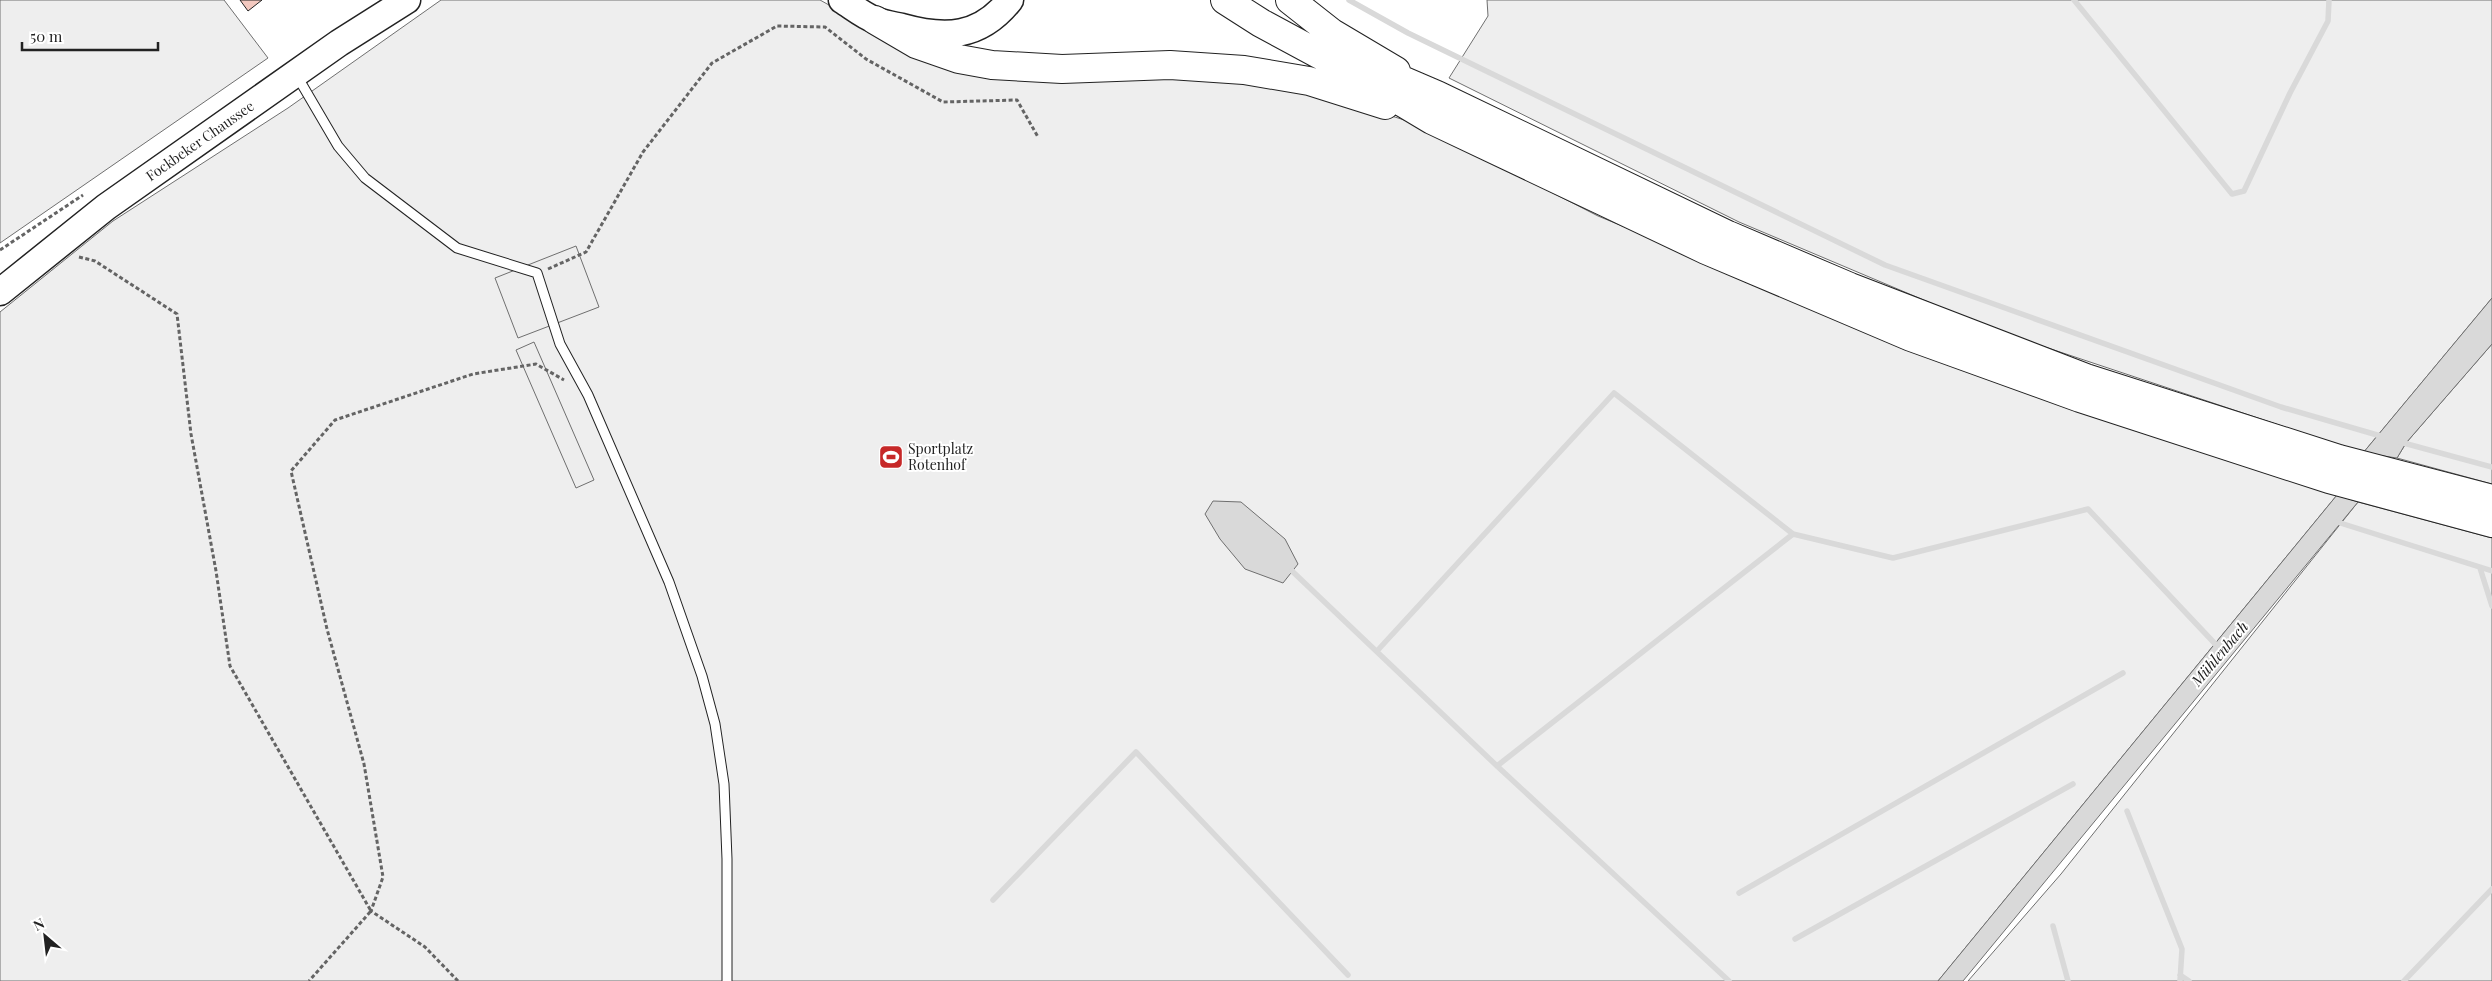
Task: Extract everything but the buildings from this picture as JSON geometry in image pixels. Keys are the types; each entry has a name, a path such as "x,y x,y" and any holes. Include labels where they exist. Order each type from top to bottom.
{"highway":[{"path":"1224,0 1261,23 1350,71 1434,108 1706,250 1911,337 2080,398 2388,483 2492,522"},
{"path":"1243,0 1380,71 1434,108"},
{"path":"1290,0 1434,108"},
{"path":"875,20 916,44 959,59 1025,68 1062,69 1170,64 1282,75 1434,108"},
{"path":"2388,483 2492,498"}],"main road":[{"name":"Fockbeker Chaussee","path":"0,292 106,207 296,74 407,0"},
{"path":"842,0 875,20 922,33 947,35 966,32 985,24 1010,0"}],"lane":[{"path":"296,74 338,146 365,178 457,248 537,273 560,344 588,395 669,582 702,676 716,724 724,784 727,859 727,981"}],"path":[{"path":"537,273 586,252 643,152 712,63 777,26 825,28 866,59 943,102 1018,100 1038,137"},
{"path":"50,251 96,261 177,314 191,434 216,571 230,666 371,911 425,947 458,981"},
{"path":"309,981 371,911 383,877 364,764 327,628 291,471 335,420 473,374 536,364 588,395"}],"shaded area":[{"path":"0,0 224,0 268,58 0,243"},
{"path":"441,0 820,0 904,47 1199,73 1313,91 1420,125 1598,216 1928,352 2337,495 1938,981 0,981 0,312 113,221 288,108"},
{"path":"1487,0 2492,0 2492,298 2363,453 1997,331 1739,222 1449,78 1488,16"},
{"path":"576,246 599,307 518,338 495,278"},
{"path":"534,342 594,480 576,488 516,350"},
{"path":"2492,344 2492,484 2397,458 2406,443"},
{"path":"2358,502 2492,538 2492,981 1968,981 2061,874"}],"water":[{"path":"2492,298 2492,344 2406,443 2397,458 2363,453"},
{"name":"Mühlenbach","path":"2337,495 2358,502 1963,981 1938,981"},
{"path":"1213,501 1241,502 1285,539 1298,564 1283,583 1245,569 1220,539 1205,514"}],"waterway":[{"path":"1349,0 1408,33 1885,265 2281,407 2384,437"},
{"path":"2074,0 2232,194 2244,191 2290,93 2328,21 2329,0"},
{"name":"Mühlenbach","path":"1377,651 1614,393 1793,534 1893,558 2088,509 2219,648"},
{"path":"2400,442 2492,467"},
{"path":"2334,521 2492,571"},
{"path":"1497,766 1793,534"},
{"path":"2480,568 2492,606"},
{"path":"1292,571 1497,766 1729,981"},
{"path":"1739,893 2123,673"},
{"path":"993,900 1136,752 1348,975"},
{"path":"1795,939 2073,784"},
{"path":"2127,811 2182,949 2180,981"},
{"path":"2404,981 2492,889"},
{"path":"2053,926 2068,981"},
{"path":"2180,975 2189,981"}],"place":[{"name":"Sportplatz Rotenhof","path":"891,457"}]}
